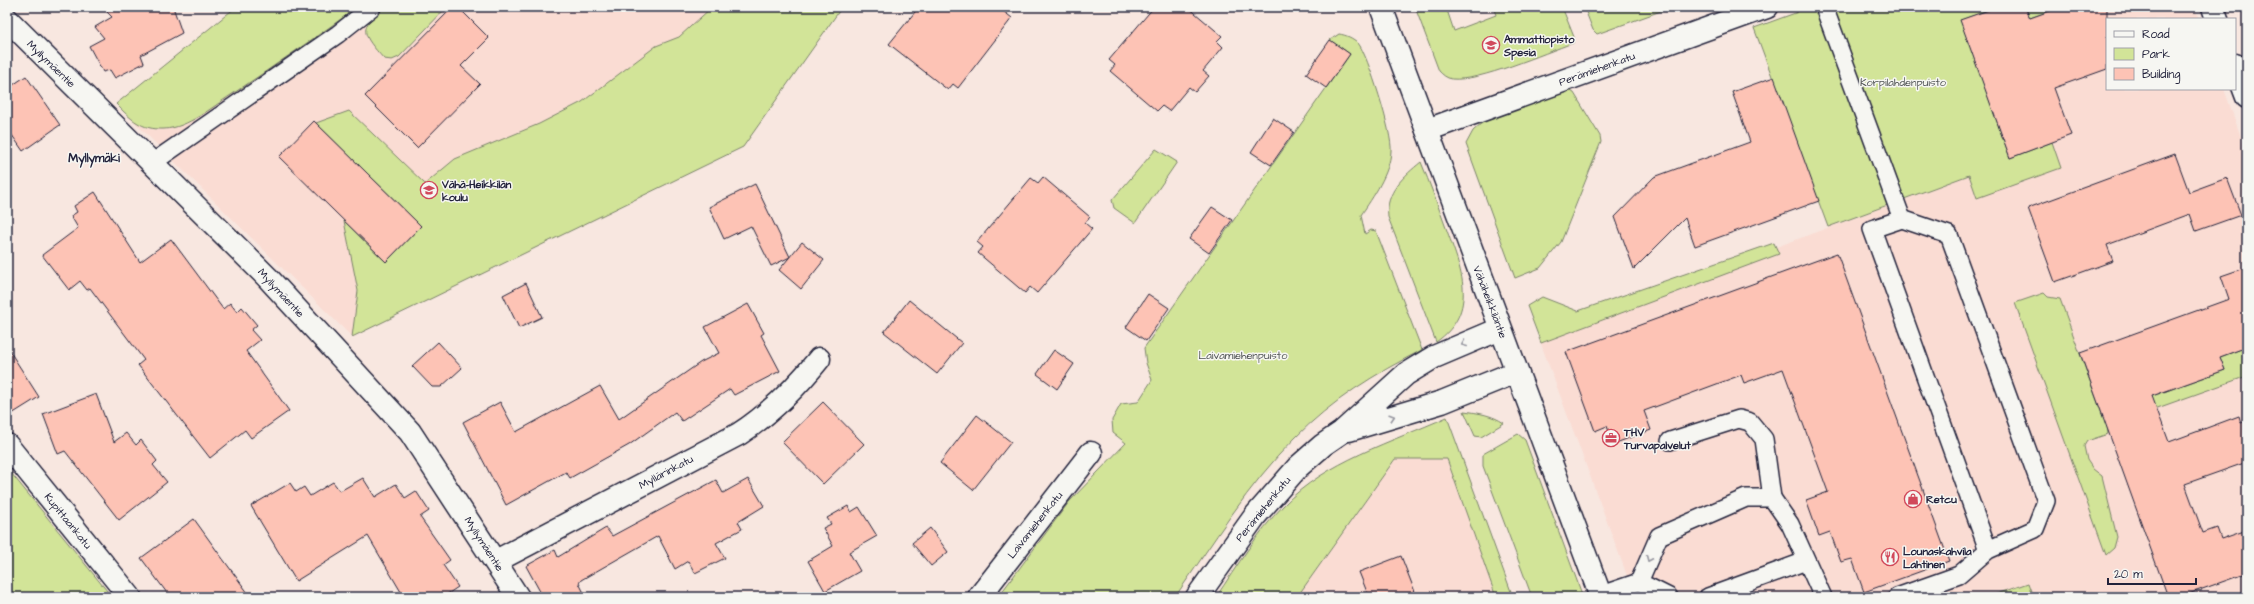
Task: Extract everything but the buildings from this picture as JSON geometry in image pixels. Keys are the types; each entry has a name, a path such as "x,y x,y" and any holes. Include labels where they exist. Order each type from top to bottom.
{"street":[{"name":"Vähäheikkiläntie","path":"1381,7 1516,372 1601,596"},
{"name":"Perämiehenkatu","path":"1427,130 1767,7"},
{"path":"2213,7 2218,18"},
{"name":"Myllymäentie","path":"7,19 267,277 410,432 496,561 518,597"},
{"path":"2236,68 2247,97"},
{"name":"Perämiehenkatu","path":"1197,597 1255,516 1298,467 1323,445 1342,432 1406,374 1434,357 1500,329"},
{"name":"Myllärinkatu","path":"496,561 739,434 764,418 784,400 819,359"},
{"name":"Perämiehenkatu","path":"1342,432 1442,402 1516,372"},
{"name":"Kupittaankatu","path":"7,445 130,597"},
{"name":"Laivamiehenkatu","path":"979,597 1091,453"}],"lane":[{"path":"152,162 338,34 372,7"},
{"path":"1824,7 1902,219"},
{"path":"1897,597 1959,575 1988,550 2036,529 2046,501 1949,236 1902,219 1872,229 1988,550"},
{"path":"1670,441 1739,419 1750,422 1764,439 1772,498 1790,524 1823,597"},
{"path":"1639,582 1658,536 1746,498 1772,498"},
{"path":"1708,597 1806,561"},
{"path":"1601,596 1639,582 1669,597"}],"shaded area":[{"name":"Vähä-Heikkilän koulu","path":"236,7 842,7 743,147 352,337 116,104"},
{"path":"1955,7 2194,7 2199,18 2106,18 2106,90 2224,90 2247,154 2247,597 1635,597 1538,336 1969,175 1978,198"},
{"path":"1395,459 1447,459 1496,597 1297,597"}],"green space":[{"path":"236,7 358,7 208,111 182,125 164,129 149,128 132,119 116,104"},
{"path":"385,7 447,7 399,57 392,60 384,59 367,37 366,32 370,20"},
{"path":"712,7 842,7 743,147 352,337 358,291 344,221 386,262 421,226 316,123 349,111 425,184 455,159 539,124 582,102 656,46 679,37"},
{"name":"Ammattiopisto Spesia","path":"1415,7 1446,7 1454,31 1496,15 1493,7 1562,7 1574,37 1573,43 1495,72 1464,79 1450,79 1439,71"},
{"path":"1584,7 1672,7 1597,34 1593,30"},
{"name":"Korpilahdenpuisto","path":"1796,7 1997,7 1961,20 2010,158 2052,142 2061,168 1977,198 1969,175 1828,227 1754,28 1798,12"},
{"path":"2025,7 2061,7 2030,18"},
{"name":"Laivamiehenpuisto","path":"1339,34 1354,40 1358,43 1362,50 1379,96 1391,142 1388,168 1376,193 1361,215 1365,234 1371,230 1376,231 1422,350 1371,378 1339,400 1295,438 1246,495 1175,597 998,597 1069,502 1126,443 1113,433 1112,420 1121,404 1138,402 1152,380 1146,363 1144,348 1350,54 1330,40"},
{"path":"1569,90 1574,93 1600,136 1601,142 1561,242 1540,268 1515,278 1466,144 1473,131 1484,121"},
{"path":"1156,149 1177,162 1135,223 1114,208 1112,200"},
{"path":"1421,162 1457,259 1463,289 1462,303 1458,317 1450,330 1436,342 1388,217 1390,200 1397,185"},
{"path":"1774,243 1779,254 1541,343 1527,306 1542,297 1578,311"},
{"path":"2044,293 2048,297 2060,299 2102,414 2225,370 2220,357 2247,347 2247,376 2107,426 2108,434 2087,441 2084,446 2087,460 2093,469 2102,476 2117,537 2114,548 2106,555 2015,303"},
{"path":"1464,411 1490,416 1504,423 1481,437 1475,436"},
{"path":"1447,417 1513,597 1496,597 1447,459 1395,459 1297,597 1216,597 1265,527 1283,506 1300,490 1339,465 1360,454"},
{"path":"1518,434 1525,440 1583,597 1532,597 1483,466 1483,454"},
{"path":"7,468 112,597 7,597"},
{"path":"2028,583 2033,597 1988,597"}],"place":[{"name":"Ammattiopisto Spesia","path":"1491,45"},
{"name":"Vähä-Heikkilän koulu","path":"429,190"},
{"name":"THV Turvapalvelut","path":"1611,438"},
{"name":"Retcu","path":"1913,499"},
{"name":"Lounaskahvila Lahtinen","path":"1890,557"}],"district":[{"name":"Myllymäki","path":"94,158"}]}
